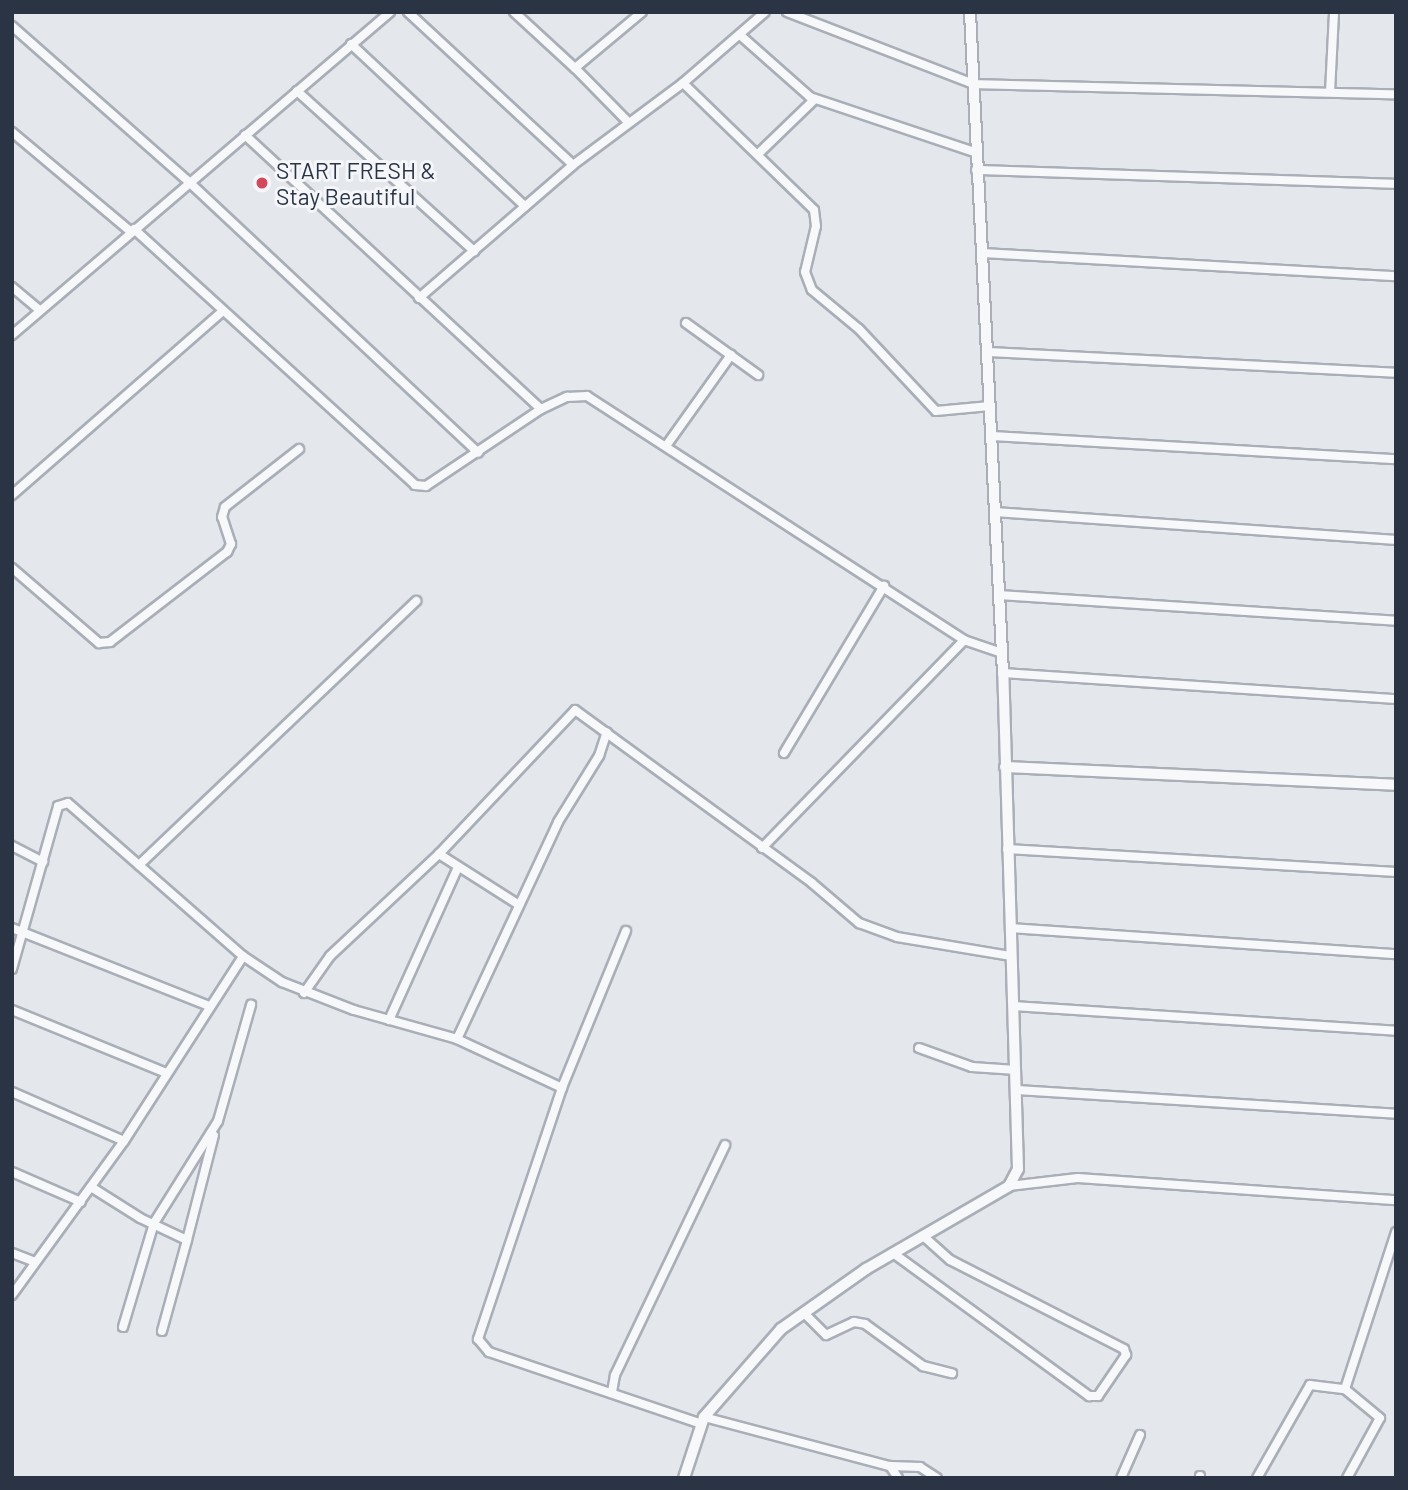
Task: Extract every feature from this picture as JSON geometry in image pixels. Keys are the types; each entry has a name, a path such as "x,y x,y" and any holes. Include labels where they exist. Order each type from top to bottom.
{"street":[{"path":"12,335 390,12"},
{"path":"408,12 573,165"},
{"path":"514,12 629,123"},
{"path":"575,68 642,12"},
{"path":"419,298 573,165 683,83 765,12"},
{"path":"787,12 974,84 1396,94"},
{"path":"970,12 1003,673 1007,849 1020,1160 1009,1186"},
{"path":"1330,92 1334,12"},
{"path":"12,26 189,183 478,452"},
{"path":"740,35 816,99 977,153"},
{"path":"351,44 525,206"},
{"path":"683,83 814,210 816,226 805,272 812,290 859,329 936,411 990,406"},
{"path":"297,91 474,251"},
{"path":"758,154 816,99"},
{"path":"12,132 132,230 406,481 426,486 541,409 567,397 587,396 964,640 1002,653"},
{"path":"245,135 541,409"},
{"path":"976,170 1396,184"},
{"path":"982,253 1396,276"},
{"path":"12,287 39,310"},
{"path":"12,495 223,311"},
{"path":"686,323 758,376"},
{"path":"988,352 1396,373"},
{"path":"666,446 731,355"},
{"path":"992,436 1396,458"},
{"path":"12,568 99,643 110,642 227,552 231,544 222,517 225,507 299,449"},
{"path":"995,512 1396,540"},
{"path":"784,753 884,586"},
{"path":"999,595 1396,621"},
{"path":"139,865 416,601"},
{"path":"762,848 964,640"},
{"path":"1003,673 1396,699"},
{"path":"304,993 330,956 439,854 575,710 867,927 897,937 1011,956"},
{"path":"457,1039 519,905 607,732"},
{"path":"1005,767 1396,785"},
{"path":"12,969 62,803 139,865 243,956 304,993 457,1039 562,1088"},
{"path":"12,846 43,862"},
{"path":"1007,849 1396,872"},
{"path":"439,854 519,905"},
{"path":"389,1020 458,867"},
{"path":"1010,928 1396,954"},
{"path":"12,929 209,1006"},
{"path":"626,931 562,1088 478,1339 489,1352 703,1420 890,1466 920,1467 937,1478"},
{"path":"12,1295 124,1141 243,956"},
{"path":"162,1331 251,1005"},
{"path":"1013,1006 1396,1031"},
{"path":"12,1010 166,1073"},
{"path":"919,1048 972,1067 1016,1070"},
{"path":"1017,1090 1396,1114"},
{"path":"12,1092 124,1141"},
{"path":"123,1326 154,1223 218,1121"},
{"path":"612,1392 615,1375 725,1145"},
{"path":"12,1172 81,1202"},
{"path":"684,1478 703,1420 781,1329 894,1253 1009,1186 1078,1178 1396,1200"},
{"path":"92,1187 187,1240"},
{"path":"1345,1389 1396,1232"},
{"path":"894,1253 1089,1396 1098,1396 1126,1355 1124,1349 950,1260 923,1236"},
{"path":"12,1253 35,1262"},
{"path":"804,1313 826,1335 854,1322 864,1324 923,1366 952,1373"},
{"path":"1257,1478 1310,1385 1345,1389 1380,1418 1347,1478"},
{"path":"1121,1478 1140,1435"},
{"path":"890,1466 898,1478"}],"place":[{"name":"START FRESH & Stay Beautiful","path":"262,183"}]}
